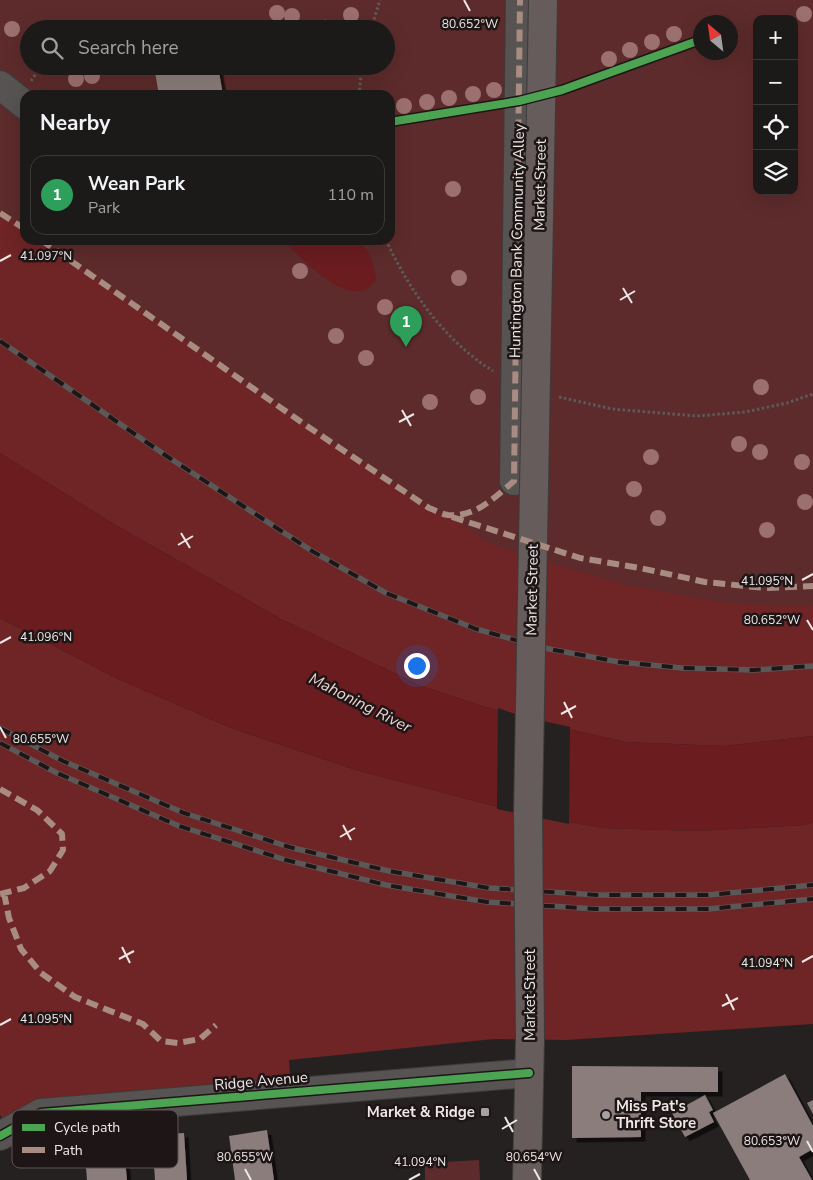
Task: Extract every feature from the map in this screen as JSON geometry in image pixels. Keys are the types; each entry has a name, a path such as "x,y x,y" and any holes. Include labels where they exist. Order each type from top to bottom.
{"main road":[{"name":"Market Street","path":"527,1180 530,1039 528,814 543,0"}],"street":[{"name":"Huntington Bank Community Alley","path":"514,481 520,0"},
{"path":"0,85 20,101"},
{"name":"Ridge Avenue","path":"89,1110 529,1073"},
{"name":"Ridge Avenue","path":"0,1136 12,1130"}],"path":[{"path":"374,20 380,0"},
{"path":"360,90 361,75"},
{"path":"389,245 424,306 444,331 472,358 500,376 515,382"},
{"path":"551,394 569,400 612,409 696,416 745,412 787,403 813,394"}],"shaded area":[{"path":"0,0 813,0 813,736 0,453"},
{"path":"0,213 20,226 20,245 48,245 407,495 435,511 452,515 473,533 495,546 625,585 721,602 779,606 813,605 813,736 724,746 625,742 520,718 421,686 281,619 117,526 0,453"},
{"path":"0,618 114,677 231,728 356,770 483,803 603,828 697,831 805,825 813,822 813,1024 566,1040 494,1039 289,1060 291,1093 165,1110 12,1110 12,1131 10,1131 0,1115"},
{"path":"479,1160 480,1180 425,1180 425,1163"}],"water":[{"path":"287,245 363,245 371,258 376,280 364,290 354,291 342,288 331,282"},
{"name":"Mahoning River","path":"0,453 117,526 281,619 421,686 520,718 625,742 724,746 813,736 813,822 805,825 697,831 603,828 543,817 356,770 231,728 114,677 0,618"}],"pier":[{"path":"498,708 521,716 570,727 569,824 497,809"}],"building":[{"path":"156,75 220,75 222,90 158,90"},
{"name":"Miss Pat's Thrift Store","path":"572,1066 718,1067 718,1092 641,1092 641,1137 572,1138"},
{"path":"785,1074 813,1126 813,1149 799,1157 812,1180 750,1180 713,1113"},
{"path":"705,1095 713,1110 709,1112 714,1122 685,1137 672,1113"},
{"path":"813,1100 813,1114 807,1103"},
{"path":"267,1130 274,1180 235,1180 229,1136"},
{"path":"178,1133 184,1133 187,1180 155,1180 154,1168 178,1168"},
{"path":"86,1168 126,1168 127,1180 87,1180"}],"railway":[{"path":"0,341 168,457 312,551 386,593 476,629 544,648 619,662 682,668 754,670 813,666"},
{"path":"0,728 63,761 184,813 289,847 389,871 489,888 597,895 708,895 813,885"},
{"path":"0,743 57,773 179,826 286,860 386,885 487,902 596,909 708,909 813,899"}],"marked path":[{"path":"48,245 304,424 429,508 448,515 458,515 476,510 492,500 514,481 520,0"},
{"path":"0,213 20,226"},
{"path":"452,517 580,558 705,582 765,588 813,586"},
{"path":"0,789 37,810 62,834 63,850 50,871 24,888 0,894"},
{"path":"4,893 9,918 21,949 41,973 75,997 143,1024 161,1041 178,1043 200,1039 216,1025"}],"cycle path":[{"path":"395,121 519,101 562,90 693,43"},
{"path":"78,1110 529,1073"},
{"path":"0,1136 12,1129"}],"place":[{"name":"Wean Park","path":"406,347"},
{"name":"Market & Ridge","path":"485,1112"},
{"name":"Miss Pat's Thrift Store","path":"606,1115"}]}
